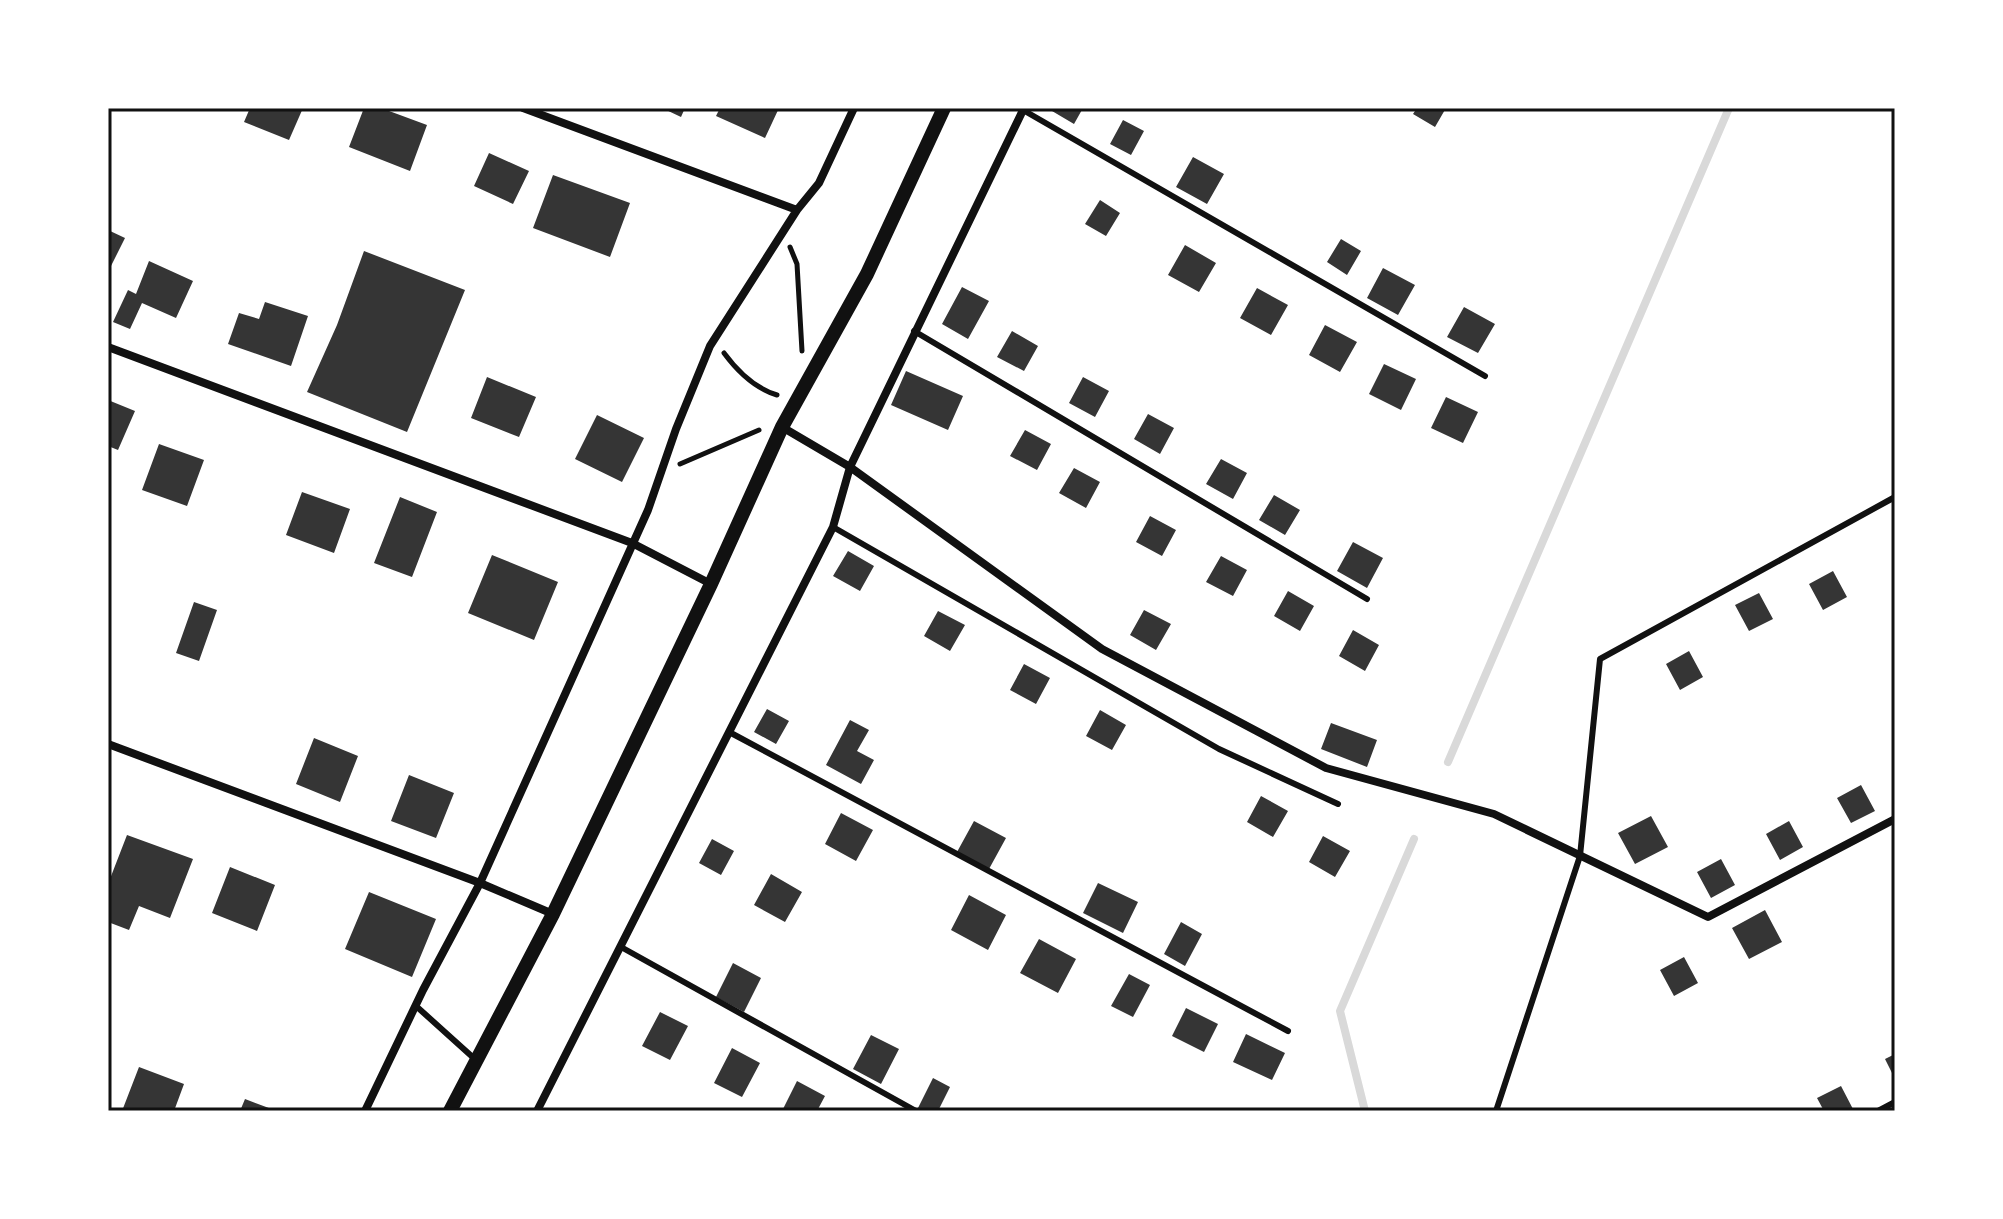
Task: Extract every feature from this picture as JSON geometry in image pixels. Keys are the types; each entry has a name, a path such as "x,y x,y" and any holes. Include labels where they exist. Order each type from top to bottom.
{"street":[{"path":"523,108 797,210"},
{"path":"365,1111 480,883 632,543 715,339 797,210 819,183 854,108"},
{"path":"450,1111 553,914 711,584 782,427 867,274 944,108"},
{"path":"537,1111 833,527 850,467 1023,109"},
{"path":"108,347 632,543 711,584"},
{"path":"782,427 850,467 1102,649 1326,768 1494,814 1708,917 1895,819"},
{"path":"108,744 480,883 553,914"}],"lane":[{"path":"1023,109 1485,376"},
{"path":"914,331 1367,599"},
{"path":"1496,1111 1580,856 1600,659 1895,497"},
{"path":"833,527 1219,749 1338,804"},
{"path":"731,733 1288,1031"},
{"path":"621,947 916,1111"},
{"path":"416,1006 477,1061"},
{"path":"1878,1111 1895,1102"}],"path":[{"path":"783,232 797,264 803,349 796,361"},
{"path":"715,339 736,369 763,391 777,395 783,383"},
{"path":"661,472 758,431"}],"building":[{"path":"250,108 303,108 289,140 244,122"},
{"path":"364,108 381,108 427,125 410,171 349,147"},
{"path":"662,108 685,108 681,117"},
{"path":"720,108 779,108 765,138 716,116"},
{"path":"1054,108 1083,108 1074,124 1052,111"},
{"path":"1417,108 1446,108 1435,127 1413,114"},
{"path":"1123,120 1144,131 1131,155 1110,144"},
{"path":"489,153 529,171 513,204 474,186"},
{"path":"1193,157 1224,174 1207,204 1176,187"},
{"path":"553,175 630,203 610,257 533,228"},
{"path":"1100,200 1120,213 1106,236 1085,224"},
{"path":"108,230 125,238 108,272"},
{"path":"1341,239 1361,251 1347,275 1327,262"},
{"path":"1185,245 1216,263 1199,292 1168,275"},
{"path":"364,251 465,290 407,432 307,392 337,325"},
{"path":"149,261 193,281 176,318 142,303 130,329 113,322 128,290 136,294"},
{"path":"1383,268 1415,285 1398,315 1367,298"},
{"path":"962,287 989,301 968,339 942,324"},
{"path":"1257,288 1288,305 1271,335 1240,318"},
{"path":"265,302 308,316 291,366 228,344 239,313 259,319"},
{"path":"1464,307 1495,324 1478,353 1447,337"},
{"path":"1325,325 1357,342 1340,372 1309,355"},
{"path":"1012,331 1038,346 1024,371 997,357"},
{"path":"1384,364 1416,379 1401,410 1369,394"},
{"path":"906,371 963,396 948,430 891,405"},
{"path":"487,377 536,397 519,437 471,418"},
{"path":"1083,377 1109,391 1095,417 1069,403"},
{"path":"1446,397 1478,412 1463,443 1431,428"},
{"path":"108,400 135,411 118,450 108,446"},
{"path":"1148,414 1174,428 1160,454 1134,439"},
{"path":"597,415 644,438 622,482 575,459"},
{"path":"1025,430 1051,444 1037,470 1010,456"},
{"path":"159,444 204,460 187,506 142,490"},
{"path":"1221,459 1247,473 1233,499 1206,484"},
{"path":"1074,468 1100,482 1086,508 1059,493"},
{"path":"302,492 350,509 334,553 286,535"},
{"path":"1274,495 1300,510 1285,535 1259,520"},
{"path":"400,497 437,512 412,577 374,563"},
{"path":"1150,516 1176,530 1162,556 1136,542"},
{"path":"1353,542 1383,558 1367,588 1337,571"},
{"path":"848,551 874,566 860,591 833,576"},
{"path":"492,555 558,582 534,640 468,613"},
{"path":"1221,556 1247,570 1233,596 1206,582"},
{"path":"1833,571 1847,597 1823,610 1809,584"},
{"path":"1288,591 1314,606 1300,631 1274,616"},
{"path":"1759,593 1773,619 1749,631 1735,605"},
{"path":"194,602 217,610 199,661 176,653"},
{"path":"1144,610 1171,624 1156,650 1130,635"},
{"path":"938,611 965,625 950,651 924,636"},
{"path":"1353,630 1379,645 1365,671 1339,656"},
{"path":"1689,651 1703,677 1680,690 1666,664"},
{"path":"1024,664 1050,678 1036,704 1010,690"},
{"path":"767,709 789,721 776,744 754,732"},
{"path":"1100,710 1126,725 1112,750 1086,736"},
{"path":"850,720 869,730 857,751 874,760 861,784 826,765"},
{"path":"1331,723 1377,740 1367,767 1321,749"},
{"path":"314,738 358,756 340,802 296,784"},
{"path":"409,775 454,793 436,838 391,821"},
{"path":"1861,785 1875,811 1851,823 1837,798"},
{"path":"1261,796 1288,811 1273,837 1247,822"},
{"path":"841,813 873,830 856,861 825,844"},
{"path":"1651,816 1668,847 1635,864 1618,833"},
{"path":"974,821 1006,838 989,869 957,852"},
{"path":"1789,821 1803,847 1780,860 1766,834"},
{"path":"127,835 193,859 170,918 139,906 129,930 108,922 108,884"},
{"path":"1323,836 1350,851 1335,877 1309,862"},
{"path":"712,839 734,851 721,875 699,863"},
{"path":"1721,859 1735,885 1711,898 1697,872"},
{"path":"230,867 275,885 257,931 212,913"},
{"path":"771,874 802,892 785,922 754,905"},
{"path":"1098,883 1138,902 1123,933 1083,913"},
{"path":"369,892 436,919 412,977 345,949"},
{"path":"969,895 1006,915 988,950 951,930"},
{"path":"1765,910 1782,942 1749,959 1732,928"},
{"path":"1181,922 1202,934 1185,966 1164,954"},
{"path":"1039,939 1076,959 1058,993 1020,973"},
{"path":"1684,957 1698,983 1674,996 1660,970"},
{"path":"733,963 761,978 744,1012 716,997"},
{"path":"1129,974 1150,985 1133,1017 1111,1006"},
{"path":"1186,1008 1218,1024 1204,1052 1172,1036"},
{"path":"660,1012 688,1026 670,1060 642,1046"},
{"path":"1246,1034 1285,1053 1272,1080 1233,1062"},
{"path":"871,1035 899,1049 881,1084 853,1069"},
{"path":"732,1048 760,1063 742,1097 714,1083"},
{"path":"1895,1054 1895,1079 1885,1059"},
{"path":"139,1067 184,1084 174,1111 122,1111"},
{"path":"933,1078 950,1087 938,1111 917,1110"},
{"path":"797,1081 825,1096 817,1111 782,1111"},
{"path":"1841,1086 1854,1111 1824,1111 1817,1098"},
{"path":"245,1099 277,1111 240,1111"}],"waterway":[{"path":"1448,762 1729,108"},
{"path":"1365,1111 1340,1011 1414,839"}]}
